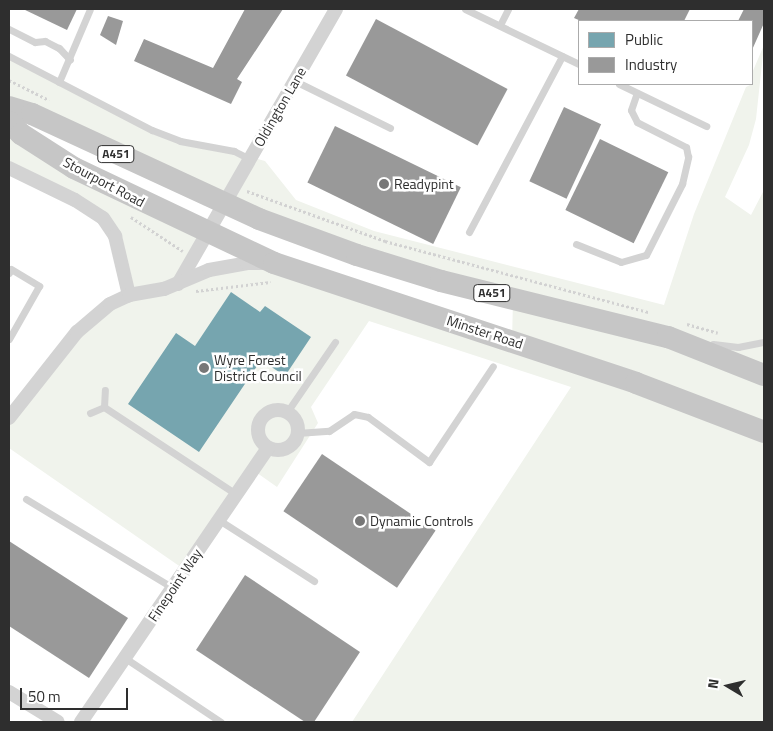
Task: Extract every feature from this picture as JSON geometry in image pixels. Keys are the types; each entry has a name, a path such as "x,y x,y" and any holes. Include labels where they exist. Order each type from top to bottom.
{"main road":[{"name":"Stourport Road","path":"9,107 32,114 228,195"},
{"name":"Stourport Road","path":"9,122 21,134 74,168 206,232"},
{"name":"A451","path":"228,195 415,274 668,337 764,375"},
{"name":"Minster Road","path":"206,232 275,273 636,382 764,432"}],"street":[{"name":"Oldington Lane","path":"178,284 206,232 336,9"},
{"path":"9,168 75,200 103,218 116,236 130,295"},
{"path":"9,418 77,332 98,312 130,295 178,284 209,270 247,263 275,273"},
{"path":"273,410 287,412 295,421 298,433 287,448 268,448 257,431 261,418 273,410"},
{"name":"Finepoint Way","path":"81,722 268,448"},
{"path":"9,692 58,722"}],"lane":[{"path":"59,82 70,60 75,40 90,9"},
{"path":"465,9 578,64"},
{"path":"500,25 508,9"},
{"path":"9,29 34,42 45,41 59,48 70,60"},
{"path":"9,56 161,134 180,141 234,151 250,159"},
{"path":"469,232 562,56"},
{"path":"295,81 390,128"},
{"path":"621,85 706,126"},
{"path":"576,244 621,262 646,255 682,184 688,157 686,148 636,122 631,110 637,92"},
{"path":"9,339 39,286 10,270"},
{"path":"668,337 731,347 764,342"},
{"path":"287,412 335,342"},
{"path":"298,433 328,431 354,414 368,417 429,462 493,366"},
{"path":"104,407 105,390"},
{"path":"90,413 104,407"},
{"path":"104,407 236,494"},
{"path":"26,499 173,588"},
{"path":"219,520 314,582"},
{"path":"125,658 222,722"}],"path":[{"path":"9,80 53,102"},
{"path":"228,195 385,241 600,297"},
{"path":"128,216 193,258"},
{"path":"209,270 228,286"},
{"path":"194,292 228,286 275,273"}],"shaded area":[{"path":"764,45 756,119 749,145 725,197 751,215 764,190 764,722 352,722 571,387 369,321 311,407 318,423 277,487 253,470 185,570 9,448 9,418 48,365 129,295 103,218 9,168 9,122 206,232 178,283 247,263 512,341 513,299 441,281 9,107 9,56 152,130 265,161 296,200 374,231 664,305 694,214 746,87 753,85 753,71"}],"building: Public":[{"name":"Wyre Forest District Council","path":"231,292 260,312 265,306 311,337 285,376 261,360 199,452 128,404 176,333 195,346"}],"building: Industry":[{"path":"23,9 77,9 67,30"},
{"path":"245,9 283,9 237,79 242,82 231,104 134,61 144,39 213,68"},
{"path":"579,9 690,9 684,20 579,20 574,18"},
{"path":"744,9 764,9 764,23 753,48 753,20 738,20"},
{"path":"108,16 123,21 116,45 100,35"},
{"path":"376,19 508,89 478,145 346,76"},
{"path":"564,107 601,124 567,199 529,181"},
{"name":"Readypint","path":"335,126 461,187 433,244 307,183"},
{"path":"600,139 668,172 634,243 565,210"},
{"name":"Dynamic Controls","path":"322,454 436,531 397,588 283,511"},
{"path":"9,541 128,618 89,678 9,626"},
{"path":"245,575 360,652 314,722 305,722 196,650"}],"place":[{"name":"Readypint","path":"384,184"},
{"name":"Wyre Forest District Council","path":"204,368"},
{"name":"Dynamic Controls","path":"360,521"}]}
